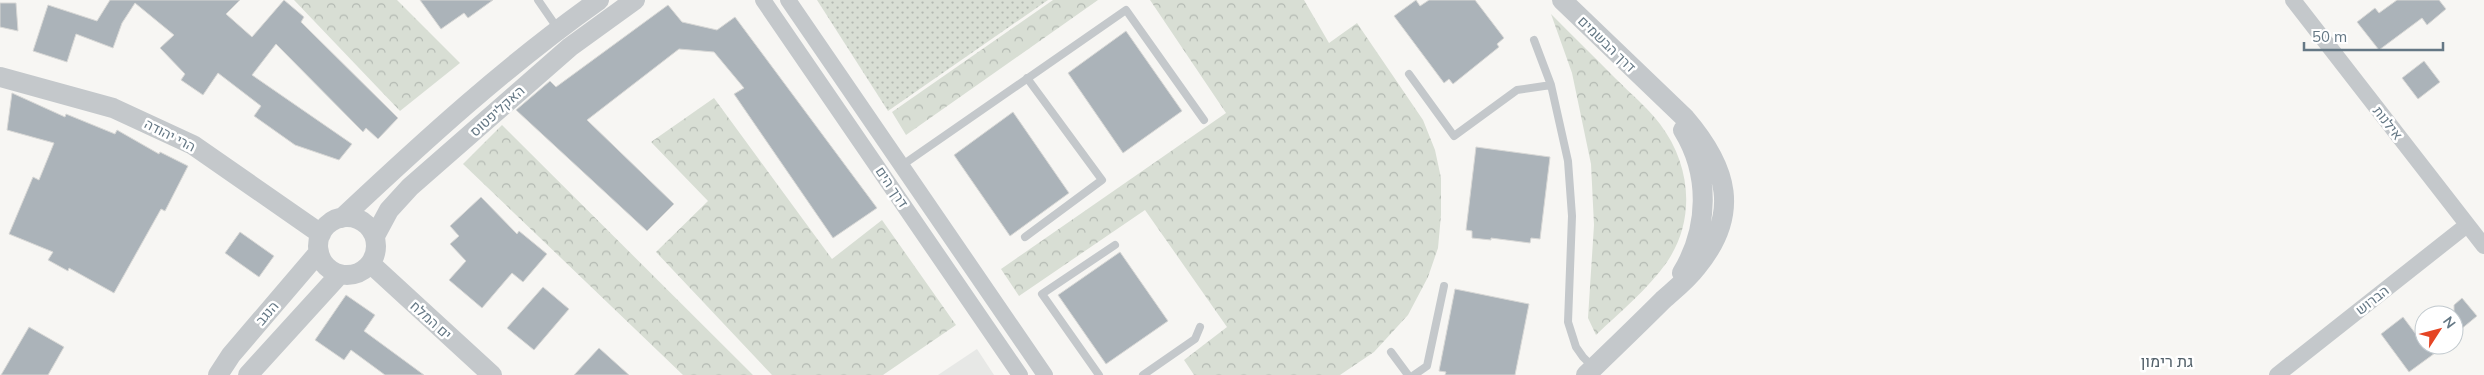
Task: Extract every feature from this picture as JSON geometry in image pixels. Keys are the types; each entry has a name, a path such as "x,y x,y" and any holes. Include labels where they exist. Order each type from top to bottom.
{"street":[{"name":"האקליפטוס","path":"342,218 448,121 558,29 599,0"},
{"name":"האקליפטוס","path":"374,236 389,210 410,187 570,47 635,0"},
{"name":"דרך הים","path":"763,0 1020,375"},
{"name":"דרך הים","path":"788,0 1045,375"},
{"name":"דרך הבשמים","path":"1562,0 1652,88 1671,111 1690,140 1702,178 1704,199 1698,236 1685,269 1669,295 1590,371"},
{"name":"אילנות","path":"2293,0 2484,246"},
{"name":"הרי יהודה","path":"0,77 113,108 193,145 320,243"},
{"path":"342,218 362,221 374,236 376,246 370,264 354,275 340,274 328,268 320,243 333,221 342,218"},
{"name":"הברוש","path":"2277,375 2467,225"},
{"name":"הנגב","path":"218,375 231,355 320,243"},
{"name":"ים המלח","path":"370,264 492,375"},
{"name":"הנגב","path":"248,375 340,274"}],"lane":[{"path":"538,0 558,29"},
{"path":"902,166 1126,10 1204,120"},
{"path":"1534,40 1551,85 1564,135 1571,188 1572,246 1568,322 1576,346 1590,371"},
{"path":"1410,74 1454,136 1517,90 1551,85"},
{"path":"1024,237 1102,180 1027,78"},
{"path":"1100,375 1042,294 1115,245"},
{"path":"1414,375 1427,366 1444,286"},
{"path":"1142,375 1194,339 1200,327"},
{"path":"1391,352 1408,375"}],"shaded area":[{"path":"977,349 994,375 938,375"}],"green space":[{"path":"294,0 397,0 460,63 400,111"},
{"path":"817,0 1048,0 888,111"},
{"path":"1053,0 1098,0 906,135 892,112"},
{"path":"1150,0 1304,0 1329,43 1357,23 1423,120 1435,150 1441,178 1441,215 1438,248 1428,277 1408,315 1374,352 1340,375 1194,375 1184,360 1227,327 1145,210 1019,296 1001,269 1226,113"},
{"path":"1551,14 1660,124 1678,157 1686,192 1686,210 1682,228 1667,262 1643,291 1596,335 1588,318 1594,225 1591,164 1572,73"},
{"path":"714,98 832,259 882,220 956,325 883,375 772,375 656,252 708,201 651,142"},
{"path":"502,125 753,375 683,375 463,164"}],"building":[{"path":"110,0 240,0 226,14 252,37 284,0 304,17 301,22 398,118 378,139 366,128 363,132 276,44 252,75 352,144 339,160 295,145 254,116 261,106 218,73 203,95 181,80 185,74 160,48 174,35 135,3 122,23 113,48 76,34 67,62 33,51 48,5 97,21"},
{"path":"420,0 493,0 468,18 464,13 441,29"},
{"path":"1416,0 1420,6 1429,0 1475,0 1504,38 1497,44 1499,47 1453,84 1449,79 1444,83 1394,16"},
{"path":"2397,0 2439,0 2446,9 2427,25 2422,18 2379,50 2357,22 2375,8 2379,13"},
{"path":"0,3 16,3 18,31 0,27"},
{"path":"668,5 682,22 717,30 735,17 877,208 833,238 734,94 744,88 714,52 679,49 587,120 674,204 647,231 516,110 550,81 556,87"},
{"path":"1126,31 1182,111 1123,153 1068,73"},
{"path":"2424,61 2440,82 2418,99 2402,78"},
{"path":"12,93 65,117 66,114 115,134 117,130 159,154 160,152 188,166 165,211 161,209 114,293 69,268 68,271 48,260 53,252 9,234 33,177 39,180 54,143 7,130"},
{"path":"1013,112 1069,193 1010,236 954,155"},
{"path":"1476,147 1550,157 1540,239 1531,238 1530,243 1491,238 1491,240 1472,238 1472,231 1466,230"},
{"path":"481,197 517,234 519,231 547,254 523,282 512,273 482,308 449,280 466,261 450,244 459,236 450,226"},
{"path":"240,232 274,256 259,277 225,253"},
{"path":"1120,252 1168,321 1106,364 1058,295"},
{"path":"543,287 569,309 534,350 507,328"},
{"path":"1455,289 1529,304 1515,375 1445,375 1446,372 1439,371"},
{"path":"346,295 375,315 364,331 424,375 385,375 351,350 344,360 315,340"},
{"path":"2462,298 2477,316 2464,327 2464,305 2454,305"},
{"path":"2403,317 2414,332 2414,355 2432,355 2409,372 2381,334"},
{"path":"29,327 64,347 48,375 1,375"},
{"path":"599,348 629,375 574,375"}],"district":[{"name":"גת רימון","path":"2167,361"}]}
